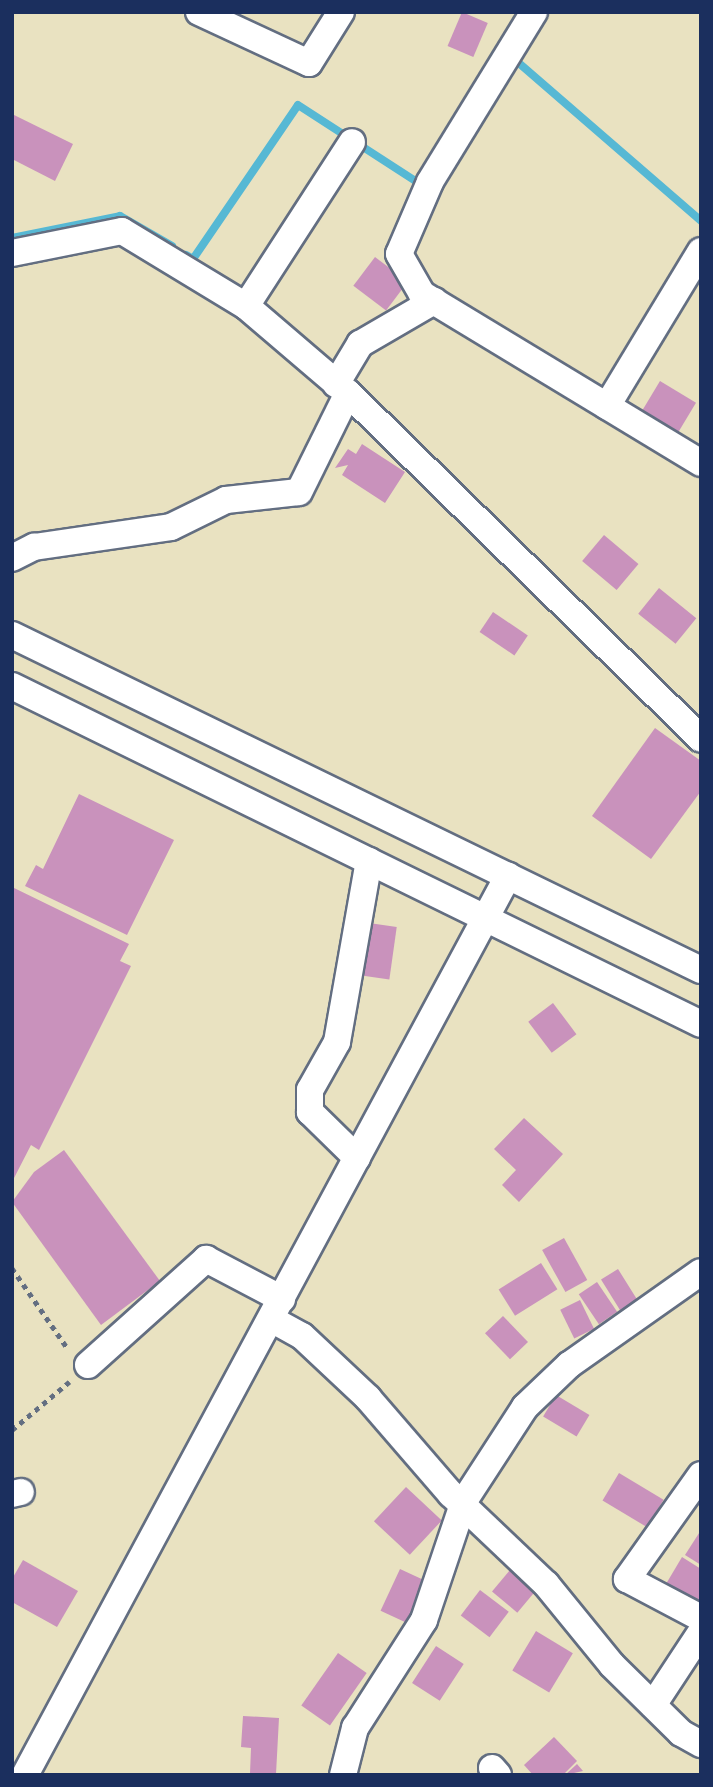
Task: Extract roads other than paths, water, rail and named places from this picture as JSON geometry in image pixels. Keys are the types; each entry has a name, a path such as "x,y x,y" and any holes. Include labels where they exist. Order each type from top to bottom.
{"street":[{"path":"199,12 309,63 341,12"},
{"path":"524,16 429,181 399,254 422,294 701,463"},
{"path":"246,306 352,142"},
{"path":"12,253 122,231 246,306 342,388 701,739"},
{"path":"607,406 701,251"},
{"path":"12,558 34,547 171,527 240,496 299,492 360,344 434,301"},
{"path":"12,635 701,970"},
{"path":"12,686 701,1024"},
{"path":"357,1158 310,1112 310,1090 337,1042 369,862"},
{"path":"24,1775 508,876"},
{"path":"85,1367 206,1259 277,1309 464,1500 653,1705 701,1744"},
{"path":"343,1775 355,1728 424,1620 464,1500 525,1407 569,1365 701,1272"},
{"path":"701,1475 627,1579 701,1618"},
{"path":"653,1705 701,1632"}],"waterway":[{"path":"513,58 701,221"},
{"path":"186,255 193,259 298,105 420,184"},
{"path":"12,238 120,216 172,246"}]}
